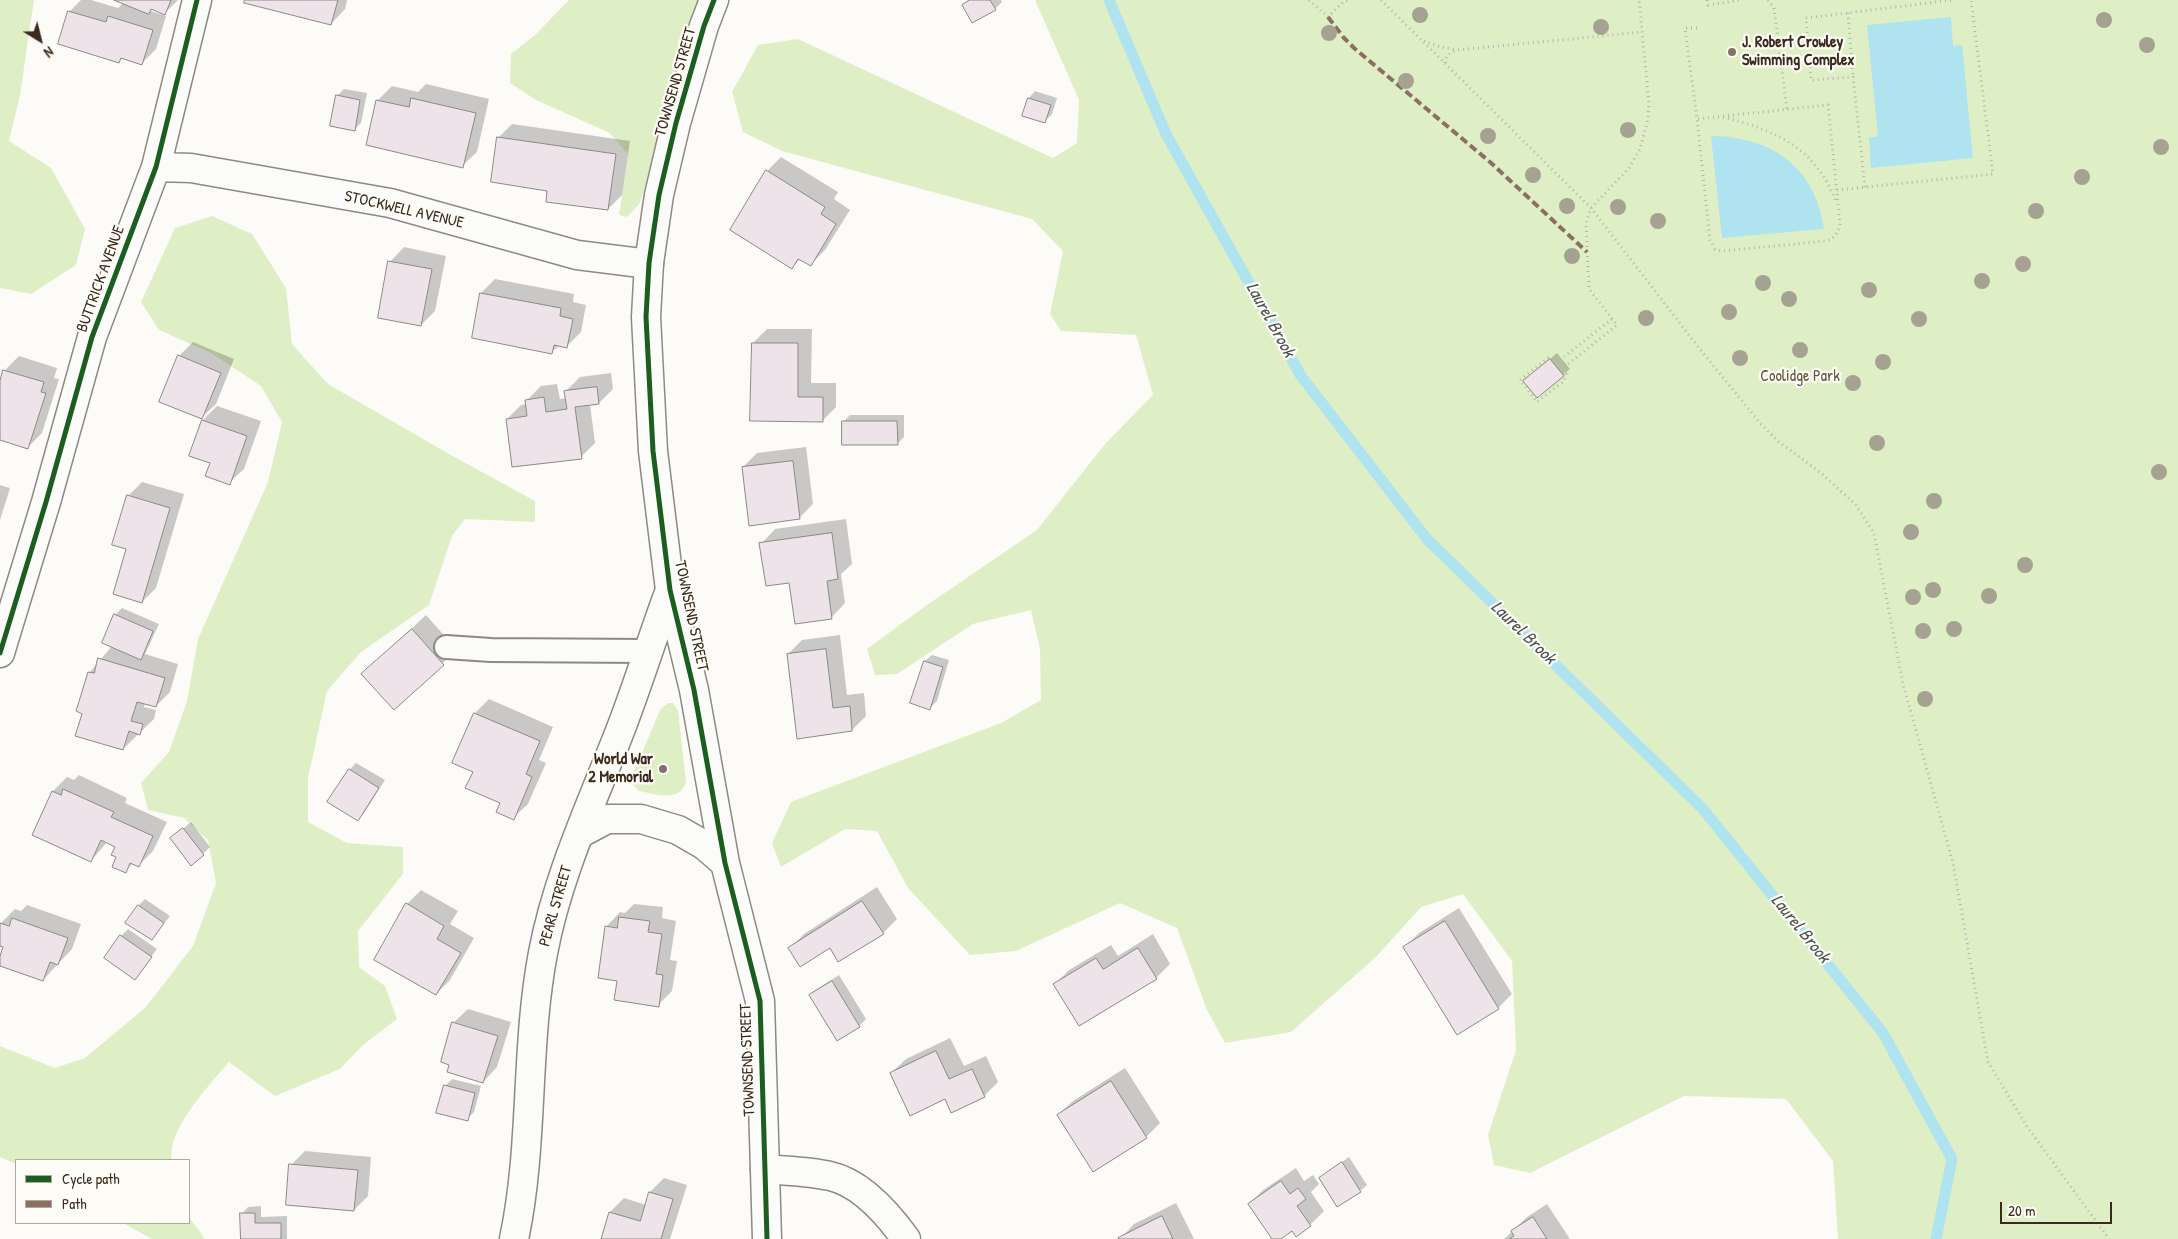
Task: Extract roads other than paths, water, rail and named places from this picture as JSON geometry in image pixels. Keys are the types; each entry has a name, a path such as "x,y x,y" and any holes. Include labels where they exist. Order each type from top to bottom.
{"street":[{"name":"BUTTRICK AVENUE","path":"0,653 46,502 92,337 156,167 197,0"},
{"name":"TOWNSEND STREET","path":"714,0 704,26 676,123 659,196 649,264 646,317 653,451 670,590 694,690 725,863 760,1001 766,1239"},
{"name":"STOCKWELL AVENUE","path":"156,167 191,168 390,203 577,255 649,264"},
{"name":"PEARL STREET","path":"514,1239 524,1172 536,999 542,954 552,910 579,834 619,734 670,590"},
{"path":"579,834 607,819 641,819 678,830 704,845 725,863"},
{"path":"764,1169 831,1176 855,1187 893,1221 906,1239"}],"lane":[{"path":"446,647 491,650 648,651"}],"water":[{"path":"1951,17 1953,46 1962,45 1973,158 1871,168 1869,138 1878,136 1867,25"},
{"path":"1711,136 1753,142 1771,149 1787,159 1800,172 1811,188 1819,207 1824,229 1722,238"}],"waterway":[{"name":"Laurel Brook","path":"1109,0 1166,134 1301,376 1427,539 1703,809 1883,1033 1952,1159 1936,1239"}],"place":[{"name":"J. Robert Crowley Swimming Complex","path":"1732,52"},
{"name":"World War 2 Memorial","path":"663,769"}],"park label":[{"name":"Coolidge Park","path":"1800,377"}]}
